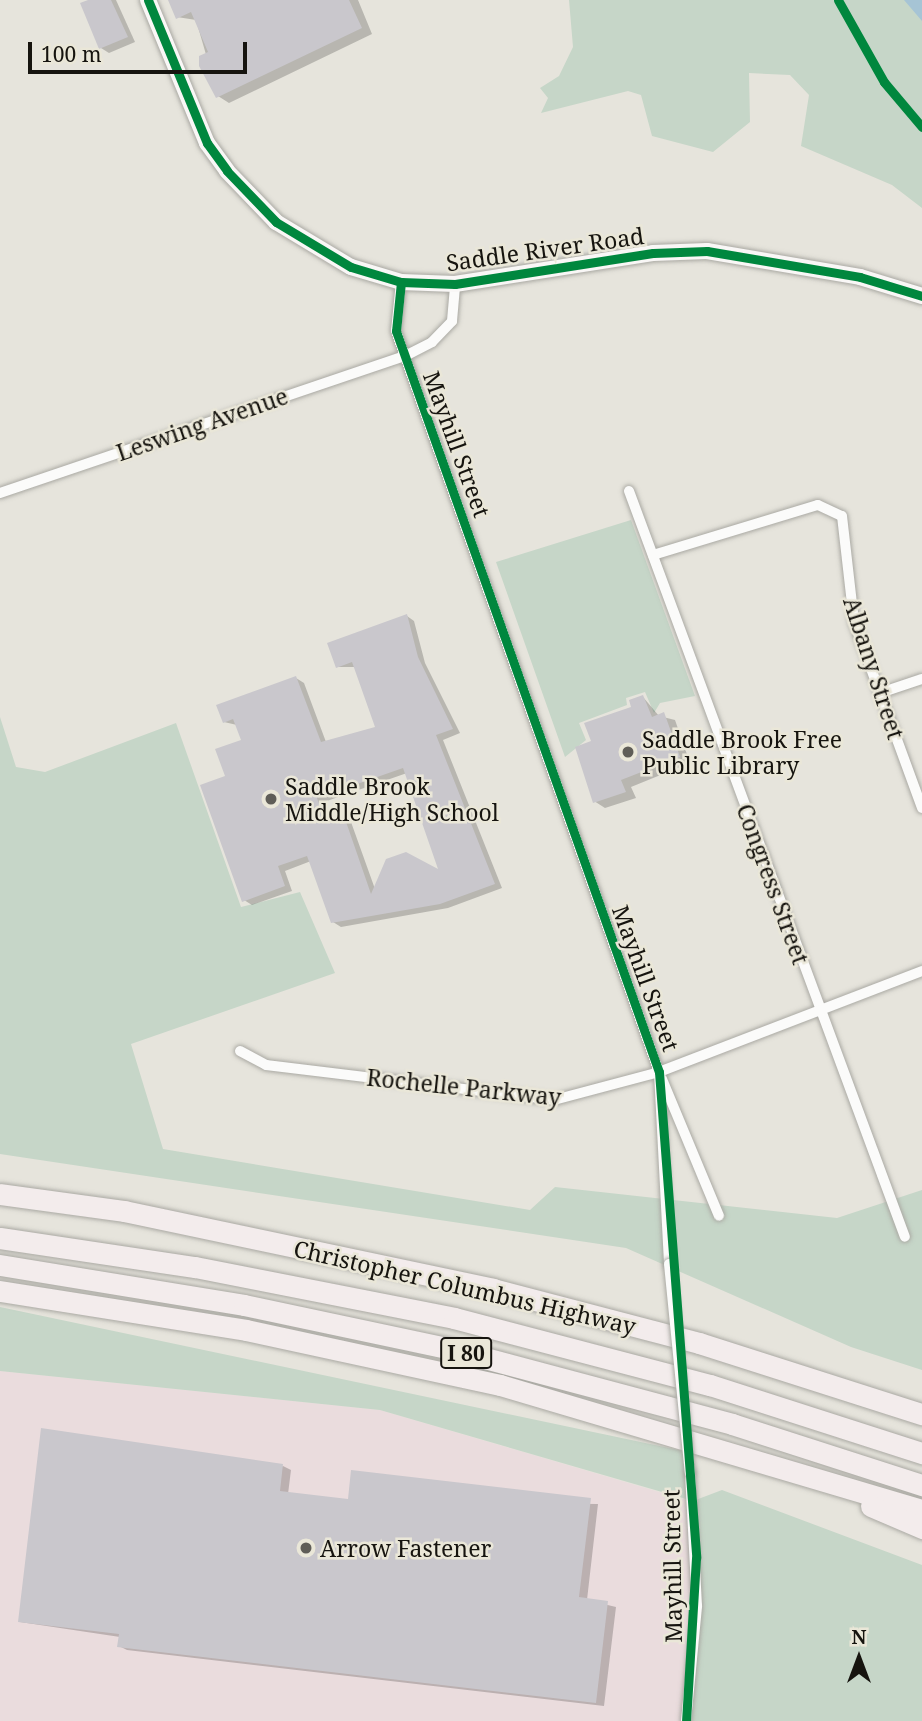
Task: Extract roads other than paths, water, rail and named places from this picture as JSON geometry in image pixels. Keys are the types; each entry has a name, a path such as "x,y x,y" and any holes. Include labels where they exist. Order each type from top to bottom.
{"highway":[{"name":"Christopher Columbus Highway","path":"0,1194 124,1211 506,1292 750,1358 922,1414"},
{"name":"Christopher Columbus Highway","path":"0,1238 195,1266 467,1321 710,1385 922,1454"},
{"name":"I 80","path":"0,1265 244,1305 464,1352 720,1421 922,1485"},
{"path":"0,1292 419,1366 798,1469 922,1510"},
{"path":"798,1469 922,1528"}],"street":[{"name":"Saddle River Road","path":"148,0 207,143 250,198 326,257 401,282 455,284 707,251 847,275 922,296"},
{"name":"Mayhill Street","path":"401,282 394,305 405,356 659,1072 719,1216"},
{"name":"Mayhill Street","path":"405,356 432,342 452,321 455,284"},
{"name":"Leswing Avenue","path":"0,493 405,356"},
{"name":"Congress Street","path":"629,491 905,1237"},
{"name":"Albany Street","path":"653,555 818,505 835,509 846,525 854,622 922,808"},
{"path":"880,693 922,678"},
{"name":"Rochelle Parkway","path":"240,1051 266,1066 548,1100 659,1072 922,971"},
{"name":"Mayhill Street","path":"659,1072 669,1264 690,1473 696,1606 686,1721"}],"water":[{"path":"904,0 922,0 922,21"}],"place":[{"name":"Saddle Brook Free Public Library","path":"628,752"},
{"name":"Saddle Brook Middle/High School","path":"271,799"},
{"name":"Arrow Fastener","path":"306,1548"}]}
